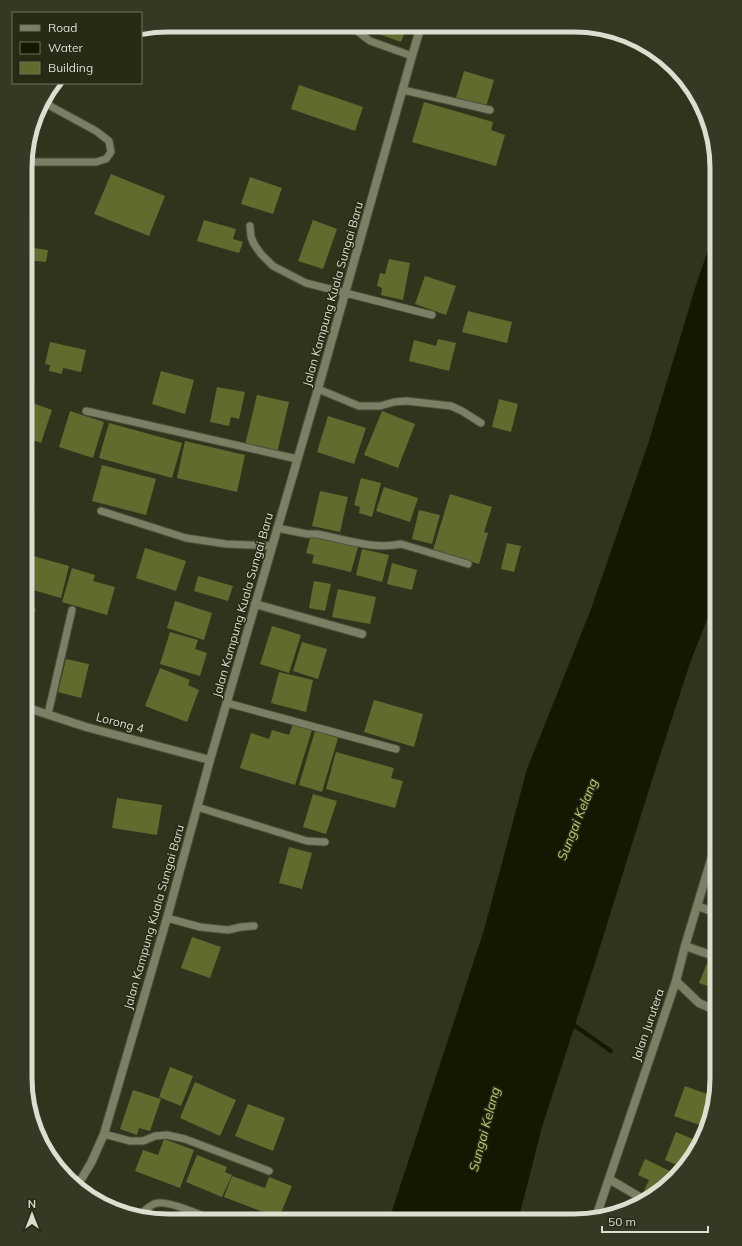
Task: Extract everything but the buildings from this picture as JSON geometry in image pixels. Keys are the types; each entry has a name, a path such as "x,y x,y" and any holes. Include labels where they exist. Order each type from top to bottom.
{"street":[{"name":"Jalan Kampung Kuala Sungai Baru","path":"80,1181 91,1163 104,1134 419,32"},
{"path":"255,604 362,634"},
{"name":"Lorong 4","path":"32,709 86,726 210,760"},
{"name":"Jalan Jurutera","path":"598,1212 676,980 710,863"},
{"path":"697,906 710,911"},
{"path":"685,946 710,955"},
{"path":"676,980 699,1003 710,1008"},
{"path":"609,1179 639,1198"}],"lane":[{"path":"358,32 370,40 412,56"},
{"path":"403,90 490,110"},
{"path":"32,162 96,162 106,158 111,152 109,141 96,131 48,104"},
{"path":"250,226 251,237 261,254 273,266 306,283 432,315"},
{"path":"318,389 359,406 380,406 394,402 407,401 451,406 481,423"},
{"path":"86,411 297,459"},
{"path":"101,511 186,538 226,544 272,546"},
{"path":"278,528 377,546 401,544 468,564"},
{"path":"48,714 72,610"},
{"path":"227,703 396,749"},
{"path":"197,807 307,841 325,842"},
{"path":"167,918 200,927 228,930 254,926"},
{"path":"104,1134 130,1141 143,1141 155,1136 167,1135 185,1139 269,1171"},
{"path":"144,1212 154,1204 160,1203 172,1205 198,1214"}],"water":[{"name":"Sungai Kelang","path":"710,244 710,612 690,663 542,1127 520,1214 391,1214 484,930 527,769 591,609 648,444 696,285"}],"waterway":[{"path":"569,1027 575,1026 611,1051"}]}
